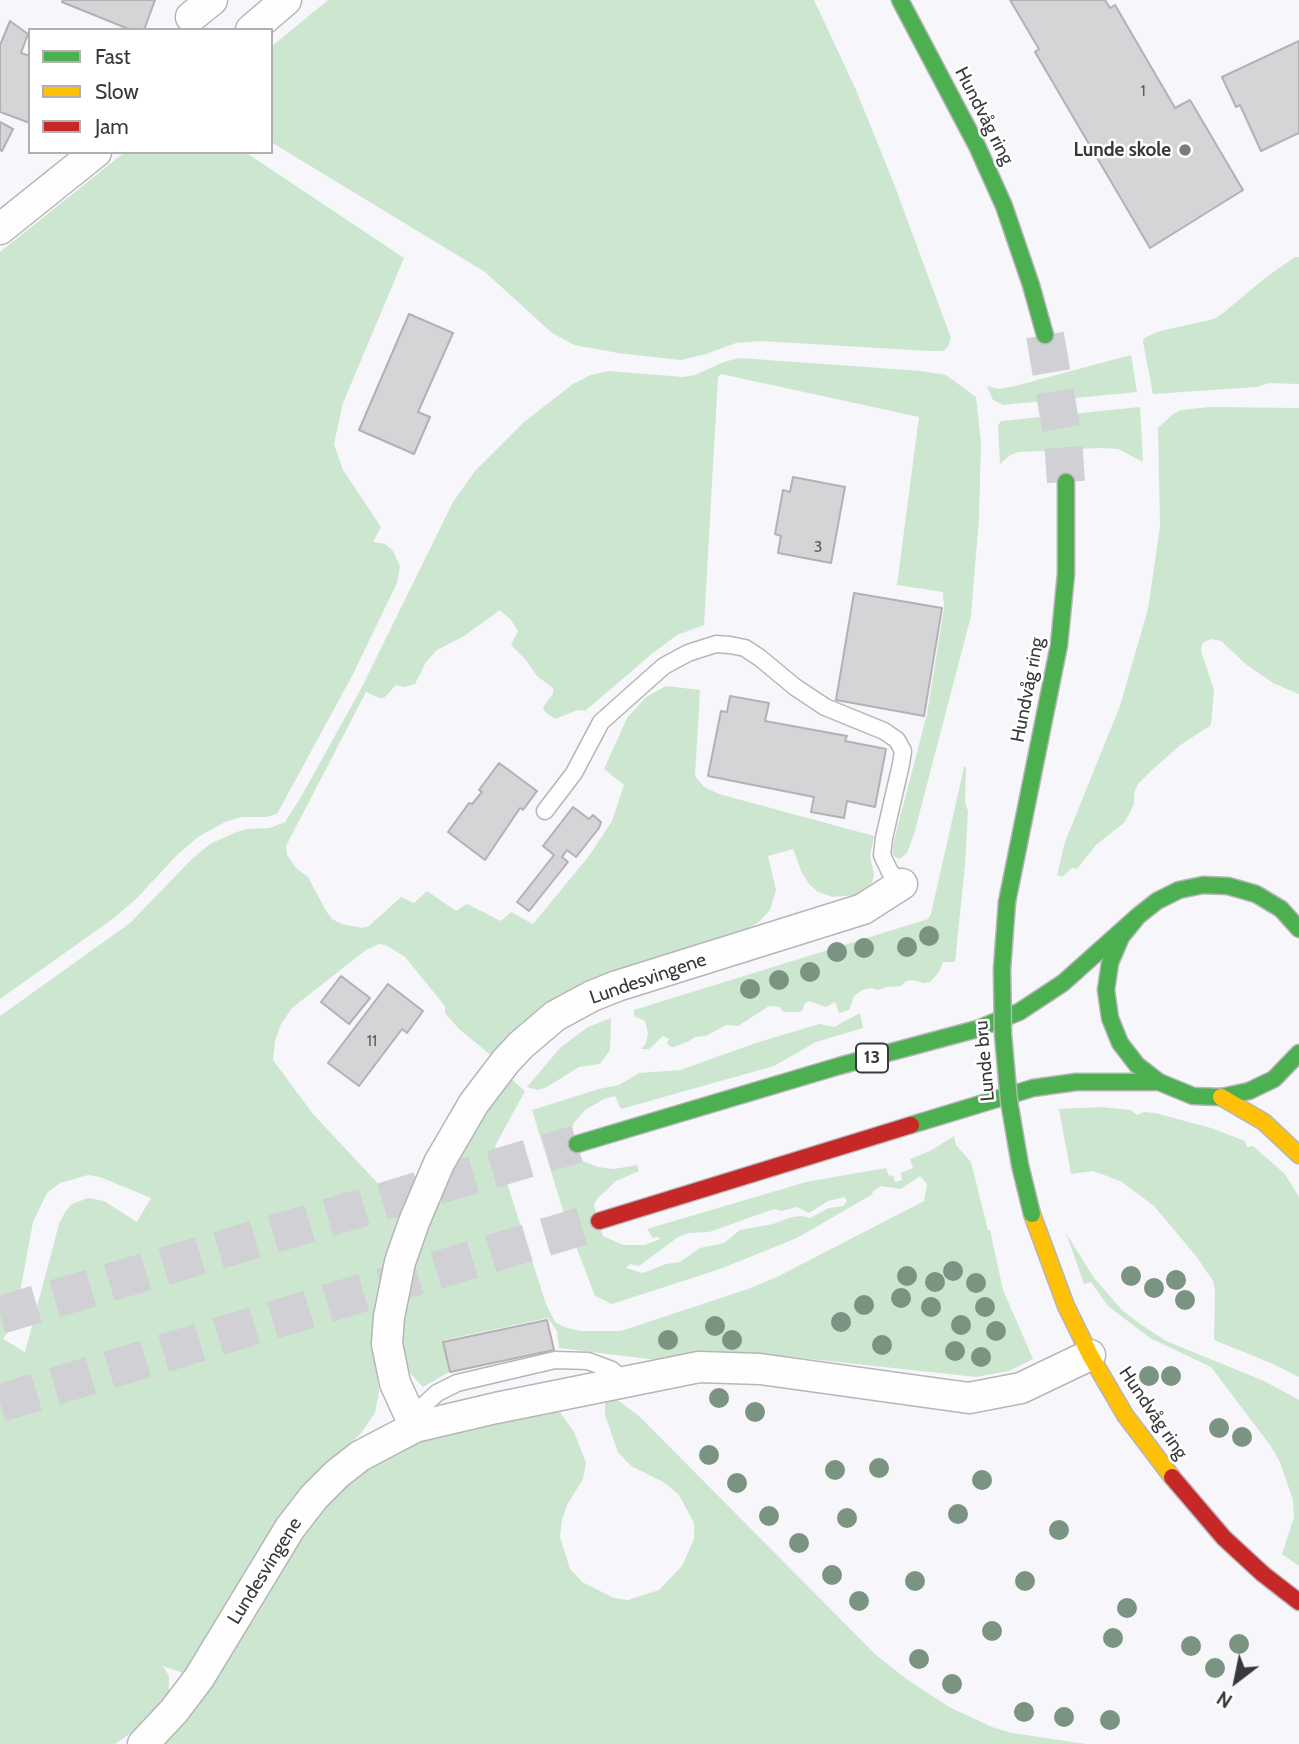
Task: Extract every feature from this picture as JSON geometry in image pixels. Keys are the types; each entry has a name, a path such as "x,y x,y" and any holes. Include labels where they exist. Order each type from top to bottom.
{"main road":[{"name":"Hundvåg ring","path":"900,0 977,146 1004,206 1045,335"},
{"name":"Hundvåg ring","path":"1007,902 1059,645 1066,574 1066,482"},
{"name":"13","path":"577,1144 839,1066 976,1029 1018,1012 1063,983 1138,916 1157,901 1179,890 1203,885 1275,886"},
{"name":"13","path":"1228,886 1256,894 1281,909 1299,929"},
{"name":"Lunde bru","path":"1007,902 1002,969 1003,1035 1012,1120 1032,1214"},
{"name":"13","path":"1138,916 1121,937 1110,963 1107,990 1110,1018 1120,1043 1137,1065 1158,1082 1193,1096 1221,1097 1249,1091 1274,1079 1299,1053"},
{"name":"13","path":"599,1221 1034,1088 1076,1082 1158,1082"},
{"name":"13","path":"1221,1097 1264,1122 1299,1156"},
{"name":"Hundvåg ring","path":"1032,1214 1066,1306 1090,1355 1125,1415 1199,1512 1263,1574 1298,1600"}],"street":[{"path":"253,28 286,0"},
{"path":"0,229 94,154"},
{"name":"Lundesvingene","path":"413,1422 395,1383 387,1344 400,1262 414,1222 451,1141 489,1082 521,1045 555,1016 592,996 863,909 902,884"},
{"name":"Lundesvingene","path":"142,1744 174,1711 199,1678 290,1528 314,1497 337,1474 413,1422 449,1418 699,1367 760,1369 970,1398 1021,1388 1090,1355"}],"lane":[{"path":"545,811 574,773 601,722 638,689 677,658 716,644 745,648 825,707 884,731 897,740 903,751 882,855 890,873 902,884"}],"green space":[{"path":"328,0 814,0 856,90 894,184 951,338 948,347 943,351 929,351 761,341 736,343 681,360 574,345 552,333 485,272 273,143 273,45"},
{"path":"122,154 248,154 404,258 343,403 334,444 343,470 381,527 373,542 385,544 393,551 400,566 397,583 352,676 277,814 241,817 225,822 198,837 114,918 0,999 0,252"},
{"path":"1295,257 1299,257 1299,384 1269,383 1257,387 1153,394 1144,338 1160,331 1214,319"},
{"path":"1131,355 1137,392 1003,405 993,400 987,386 999,389 1015,386"},
{"path":"739,358 921,371 946,375 976,397 981,442 979,517 971,616 907,853 900,859 892,853 927,714 944,608 943,592 897,585 919,417 721,374 718,377 704,625 677,635 585,711 578,710 555,719 545,712 543,707 553,694 553,688 537,676 511,645 518,631 500,610 464,636 437,650 426,662 415,684 404,687 396,685 384,698 366,692 286,846 287,855 296,868 308,877 332,919 342,924 362,928 369,926 401,897 414,903 427,891 456,911 467,904 501,921 511,912 533,924 589,856 612,821 624,785 604,769 627,718 646,697 666,686 700,690 695,776 704,787 719,794 874,836 870,856 874,874 872,883 857,895 833,897 818,892 809,884 793,849 768,856 776,890 770,910 759,922 746,929 616,973 493,1057 459,1029 445,1013 445,1006 405,957 386,945 379,944 366,950 292,1008 281,1024 275,1041 273,1060 313,1114 384,1190 390,1185 401,1199 402,1209 374,1353 379,1392 375,1413 361,1433 334,1460 189,1675 163,1666 169,1676 169,1692 165,1701 137,1729 115,1744 0,1744 0,1016 130,923 210,844 246,829 270,828 285,822 362,687 453,502 475,471 524,422 573,384 591,375 608,371 683,377 695,375","holes":["88,1175 100,1177 151,1198 137,1222 104,1201 88,1198 72,1204 65,1212 59,1224 25,1352 3,1339 12,1325 18,1303 33,1222 47,1193 60,1183"]},
{"path":"1140,407 1143,462 1118,449 1100,448 1019,452 1010,455 1000,464 998,426 1001,421"},
{"path":"1209,407 1299,408 1299,694 1273,683 1247,665 1221,641 1212,639 1202,644 1201,651 1214,690 1211,725 1179,746 1138,784 1134,793 1134,804 1125,822 1096,845 1077,869 1072,868 1062,877 1057,875 1065,842 1120,706 1148,609 1160,527 1158,428 1181,410"},
{"path":"964,767 965,802 968,811 955,962 943,962 930,982 912,980 901,986 862,990 854,996 849,1010 839,1013 835,1002 826,1007 809,1001 805,1003 802,1011 797,1012 783,1012 780,1007 769,1006 738,1026 726,1025 706,1036 695,1037 674,1047 669,1046 669,1039 663,1036 649,1049 641,1049 646,1043 648,1033 645,1021 634,1016 634,1010 928,919"},
{"path":"860,1013 863,1028 816,1042 774,1066 621,1109 615,1096 585,1110 571,1131 583,1161 597,1167 614,1169 637,1165 639,1171 616,1181 597,1199 594,1205 603,1236 623,1245 645,1245 660,1239 653,1238 647,1229 806,1182 886,1168 889,1176 893,1175 895,1182 902,1180 901,1173 913,1168 910,1159 930,1151 954,1136 956,1145 971,1162 1003,1290 1033,1359 1009,1371 976,1377 755,1353 665,1361 559,1348 557,1331 548,1318 444,1340 449,1372 423,1387 409,1372 401,1341 413,1269 425,1228 447,1178 479,1122 510,1078 525,1091 495,1146 546,1304 555,1322 564,1327 580,1331 621,1331 748,1289 777,1277 924,1201 927,1184 920,1176 901,1189 881,1186 872,1192 873,1194 797,1238 720,1269 612,1304 595,1296 566,1220 532,1110 619,1085 639,1073 680,1070 819,1024 834,1027","holes":["845,1197 847,1201 843,1206 829,1208 810,1218 792,1217 773,1224 740,1230 724,1243 700,1248 680,1262 643,1273 626,1268 630,1264 639,1266 678,1237 689,1233 709,1232 774,1209 781,1211 797,1207 809,1213 828,1201"]},
{"path":"611,1018 610,1050 600,1064 579,1067 538,1090 527,1087 561,1047 588,1027"},
{"path":"1101,1107 1131,1110 1137,1115 1144,1112 1155,1113 1211,1128 1245,1141 1247,1147 1253,1146 1285,1174 1299,1197 1299,1377 1214,1340 1213,1281 1154,1206 1122,1182 1107,1176 1093,1171 1071,1174 1059,1109"},
{"path":"1066,1233 1094,1278 1122,1310 1136,1321 1166,1341 1264,1381 1299,1400 1299,1566 1282,1554 1294,1517 1293,1500 1280,1462 1270,1445 1211,1367 1150,1338 1108,1306 1091,1282 1084,1284"},
{"path":"615,1398 639,1416 876,1655 909,1681 951,1708 992,1727 1012,1733 1086,1744 158,1744 318,1510 365,1467 422,1439 557,1408 574,1432 586,1463 583,1479 567,1505 562,1520 560,1537 570,1569 582,1582 614,1598 628,1600 659,1590 682,1566 694,1539 694,1523 679,1495 665,1483 631,1466 618,1452 605,1415 605,1399"}],"building":[{"path":"155,0 145,28 126,28 62,2"},
{"path":"1010,0 1105,0 1110,8 1115,5 1175,108 1190,100 1243,190 1150,248 1035,52 1039,49"},
{"path":"10,21 28,34 21,53 28,55 28,122 0,112 0,45"},
{"path":"1299,41 1299,133 1261,151 1240,105 1236,107 1222,77"},
{"path":"0,122 13,129 2,151 0,150"},
{"path":"409,314 453,333 418,412 430,417 414,454 359,430"},
{"path":"793,477 845,487 831,563 778,553 781,536 775,534 783,490 790,492"},
{"path":"854,593 942,608 924,716 836,700"},
{"path":"730,696 769,703 765,721 847,736 845,741 886,749 875,807 847,801 844,818 811,812 814,797 708,776 721,711 727,712"},
{"path":"499,763 537,791 523,810 520,808 485,860 448,832 469,803 472,804 482,792 479,790"},
{"path":"573,807 589,819 593,815 601,822 599,828 576,857 567,850 562,857 568,862 529,911 517,902 554,855 543,846"},
{"path":"341,976 370,998 349,1024 321,1002"},
{"path":"388,984 423,1011 407,1033 402,1029 359,1086 328,1063"},
{"path":"547,1320 554,1350 450,1372 443,1342"}],"tunnel":[{"path":"1045,335 1063,439 1066,482"},
{"path":"0,1315 577,1144"},
{"path":"0,1403 599,1221"}],"traffic: fast":[{"path":"900,0 977,146 1004,206 1045,335"},
{"path":"1007,902 1059,645 1066,574 1066,482"},
{"path":"1299,929 1281,909 1256,894 1228,886 1203,885 1179,890 1157,901 1138,916 1121,937 1110,963 1106,990 1110,1018 1120,1043 1137,1065 1159,1082 1193,1096 1221,1097 1249,1091 1274,1079 1299,1053"},
{"path":"1007,902 1002,969 1003,1035 1009,1101 1032,1214"},
{"path":"577,1144 839,1066 977,1029 1019,1012 1063,983 1138,916"},
{"path":"911,1125 1033,1088 1076,1082 1159,1082"}],"traffic: slow":[{"path":"1221,1097 1264,1122 1299,1155"},
{"path":"1032,1214 1066,1306 1090,1355 1125,1415 1172,1477"}],"traffic: jam":[{"path":"599,1221 911,1125"},
{"path":"1172,1477 1224,1538 1299,1602"}],"place":[{"name":"Lunde skole","path":"1185,150"}]}
